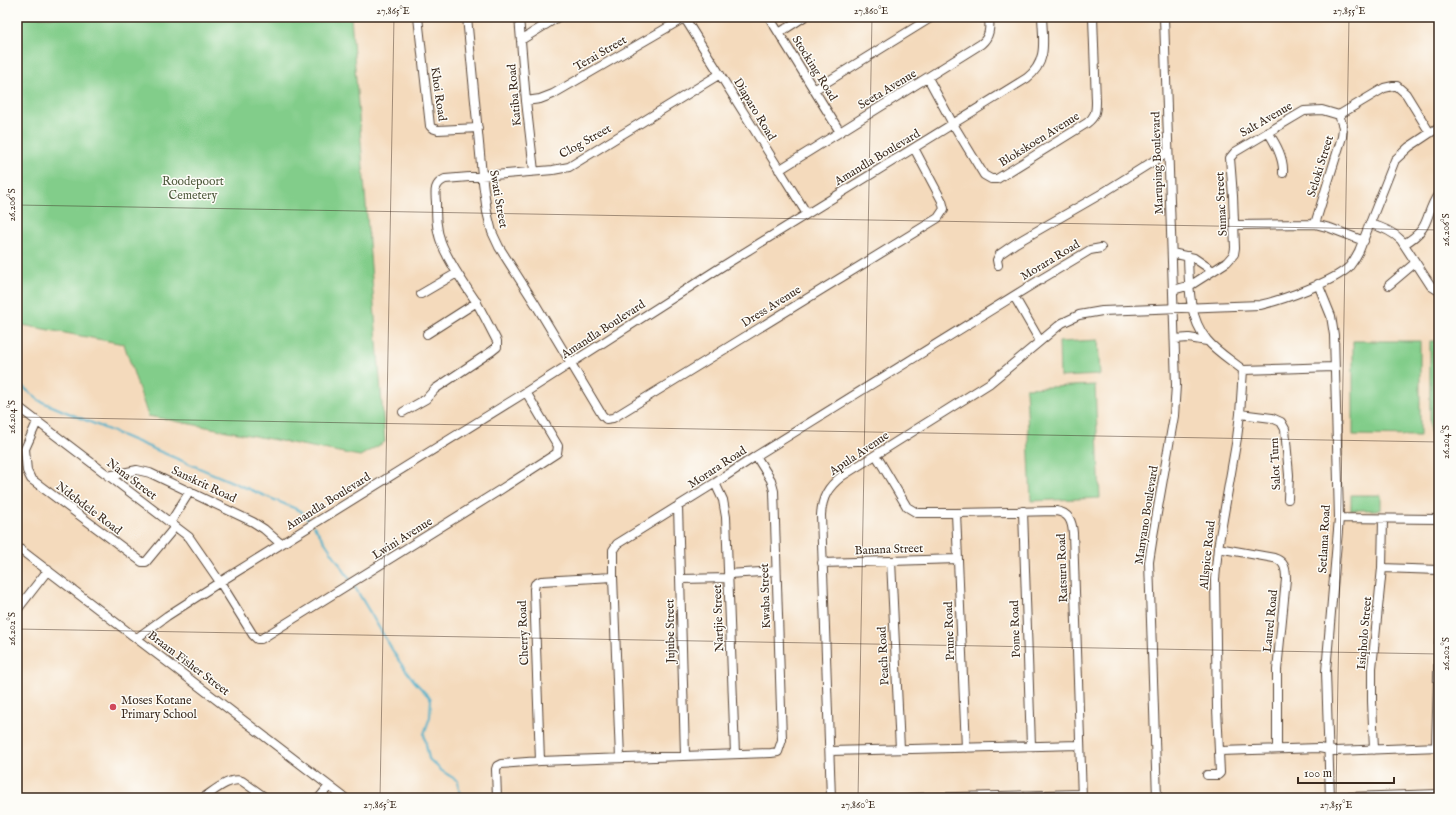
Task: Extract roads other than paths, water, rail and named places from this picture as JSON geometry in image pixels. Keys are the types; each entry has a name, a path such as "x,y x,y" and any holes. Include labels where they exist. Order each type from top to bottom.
{"street":[{"name":"Khoi Road","path":"418,17 430,126 438,130 478,128"},
{"name":"Swati Street","path":"467,17 482,175 490,225 497,243 571,364"},
{"name":"Katiba Road","path":"519,17 534,171"},
{"path":"521,40 558,17"},
{"name":"Diaparo Road","path":"684,17 807,214"},
{"name":"Terai Street","path":"526,101 540,99 554,94 684,17"},
{"name":"Stocking Road","path":"769,17 840,132"},
{"path":"779,33 804,17"},
{"path":"814,90 932,17"},
{"name":"Seeta Avenue","path":"779,170 984,42 989,33 989,17"},
{"name":"Amandla Boulevard","path":"137,638 167,616 220,582 571,364 718,269 1027,78 1036,70 1041,61 1042,17"},
{"name":"Blokskoen Avenue","path":"928,78 953,124 984,175 994,180 1090,121 1095,115 1093,17"},
{"name":"Maruping Boulevard","path":"1164,17 1174,308"},
{"name":"Clog Street","path":"457,273 443,245 437,222 436,187 440,181 445,179 569,167 720,74"},
{"path":"1339,115 1384,88 1397,86 1406,94 1430,133"},
{"name":"Salt Avenue","path":"1230,158 1235,152 1299,114 1309,110 1322,110 1339,115"},
{"name":"Seloki Street","path":"1315,224 1342,137 1343,127 1339,115"},
{"name":"Apula Avenue","path":"831,798 821,515 826,494 830,487 842,476 990,383 1062,323 1079,315 1102,311 1260,305 1275,301 1338,275 1356,258 1395,160 1409,147 1439,127"},
{"path":"1268,132 1274,140 1284,166 1283,173"},
{"name":"Dress Avenue","path":"571,364 602,415 606,419 613,418 938,218 944,209 942,201 914,148"},
{"path":"998,266 997,260 1000,254 1016,242 1102,194 1168,152"},
{"name":"Sumac Street","path":"1213,271 1231,258 1234,254 1235,248 1230,158"},
{"path":"1404,244 1419,234 1423,229 1439,193"},
{"path":"1234,225 1315,224 1364,240"},
{"path":"1370,224 1392,232 1404,244 1430,286 1439,291"},
{"name":"Morara Road","path":"620,758 613,577 613,553 617,544 1014,296 1090,250 1101,248"},
{"path":"1172,253 1194,258 1213,271 1190,285 1173,290"},
{"path":"1188,256 1192,307 1199,329 1207,341 1243,370 1334,367"},
{"path":"1389,285 1415,263"},
{"path":"404,412 426,399 435,389 492,351 497,346 497,341 476,302 457,273 421,294"},
{"name":"Setlama Road","path":"1318,284 1328,306 1333,325 1339,518 1326,671 1330,798"},
{"name":"Morara Road","path":"1014,296 1040,341"},
{"path":"427,334 476,302"},
{"name":"Manyano Boulevard","path":"1157,798 1149,562 1176,407 1174,308"},
{"path":"1175,339 1189,338 1207,341"},
{"name":"Allspice Road","path":"1207,775 1218,775 1220,773 1214,590 1218,548 1240,414 1243,370"},
{"name":"Lwini Avenue","path":"220,582 255,638 260,639 263,639 349,586 557,453 558,450 556,443 526,392"},
{"name":"Nana Street","path":"17,406 191,540 220,582"},
{"name":"Salot Turn","path":"1240,414 1272,418 1283,425 1289,475 1288,499"},
{"name":"Ndebdele Road","path":"37,422 25,449 27,471 31,479 142,562 146,562 173,525"},
{"name":"Ratsuru Road","path":"876,455 906,507 912,511 923,514 1024,511 1061,512 1068,515 1072,523 1073,533 1079,745 1082,796"},
{"name":"Kwaba Street","path":"735,754 778,752 782,740 773,487 771,480 756,456"},
{"name":"Sanskrit Road","path":"108,476 130,471 145,471 253,522 264,529 281,544"},
{"name":"Nartjie Street","path":"715,483 725,506 735,754"},
{"path":"173,525 190,491"},
{"name":"Jujube Street","path":"678,506 685,755"},
{"name":"Pome Road","path":"1024,511 1031,746"},
{"name":"Prune Road","path":"956,514 966,748"},
{"path":"1339,518 1439,519"},
{"name":"Isiqholo Street","path":"1374,750 1372,668 1382,568 1383,519"},
{"name":"Braam Fisher Street","path":"17,547 345,798"},
{"name":"Laurel Road","path":"1218,548 1274,558 1282,562 1286,569 1277,670 1277,749"},
{"name":"Banana Street","path":"822,564 891,560 958,559"},
{"name":"Peach Road","path":"891,560 900,749"},
{"path":"1382,568 1439,570"},
{"path":"17,610 48,570"},
{"path":"681,579 776,571"},
{"name":"Cherry Road","path":"540,760 535,584 541,581 613,577"},
{"path":"1220,751 1319,748 1335,751 1438,747 1439,642"},
{"path":"830,751 1079,745"},
{"path":"497,798 496,769 497,766 501,764 540,760 735,754"},
{"path":"203,798 230,781 238,780 242,781 266,798"},
{"path":"319,798 329,786"},
{"path":"1321,798 1439,794"},
{"path":"910,798 1082,796"}],"waterway":[{"path":"17,382 40,401 301,511 311,523"},
{"path":"314,526 351,581"},
{"path":"353,584 399,661 414,681 431,699 430,717 424,734 429,759 442,771 458,781 460,798"}],"place":[{"name":"Moses Kotane Primary School","path":"113,707"}],"park label":[{"name":"Roodepoort Cemetery","path":"193,188"}]}
